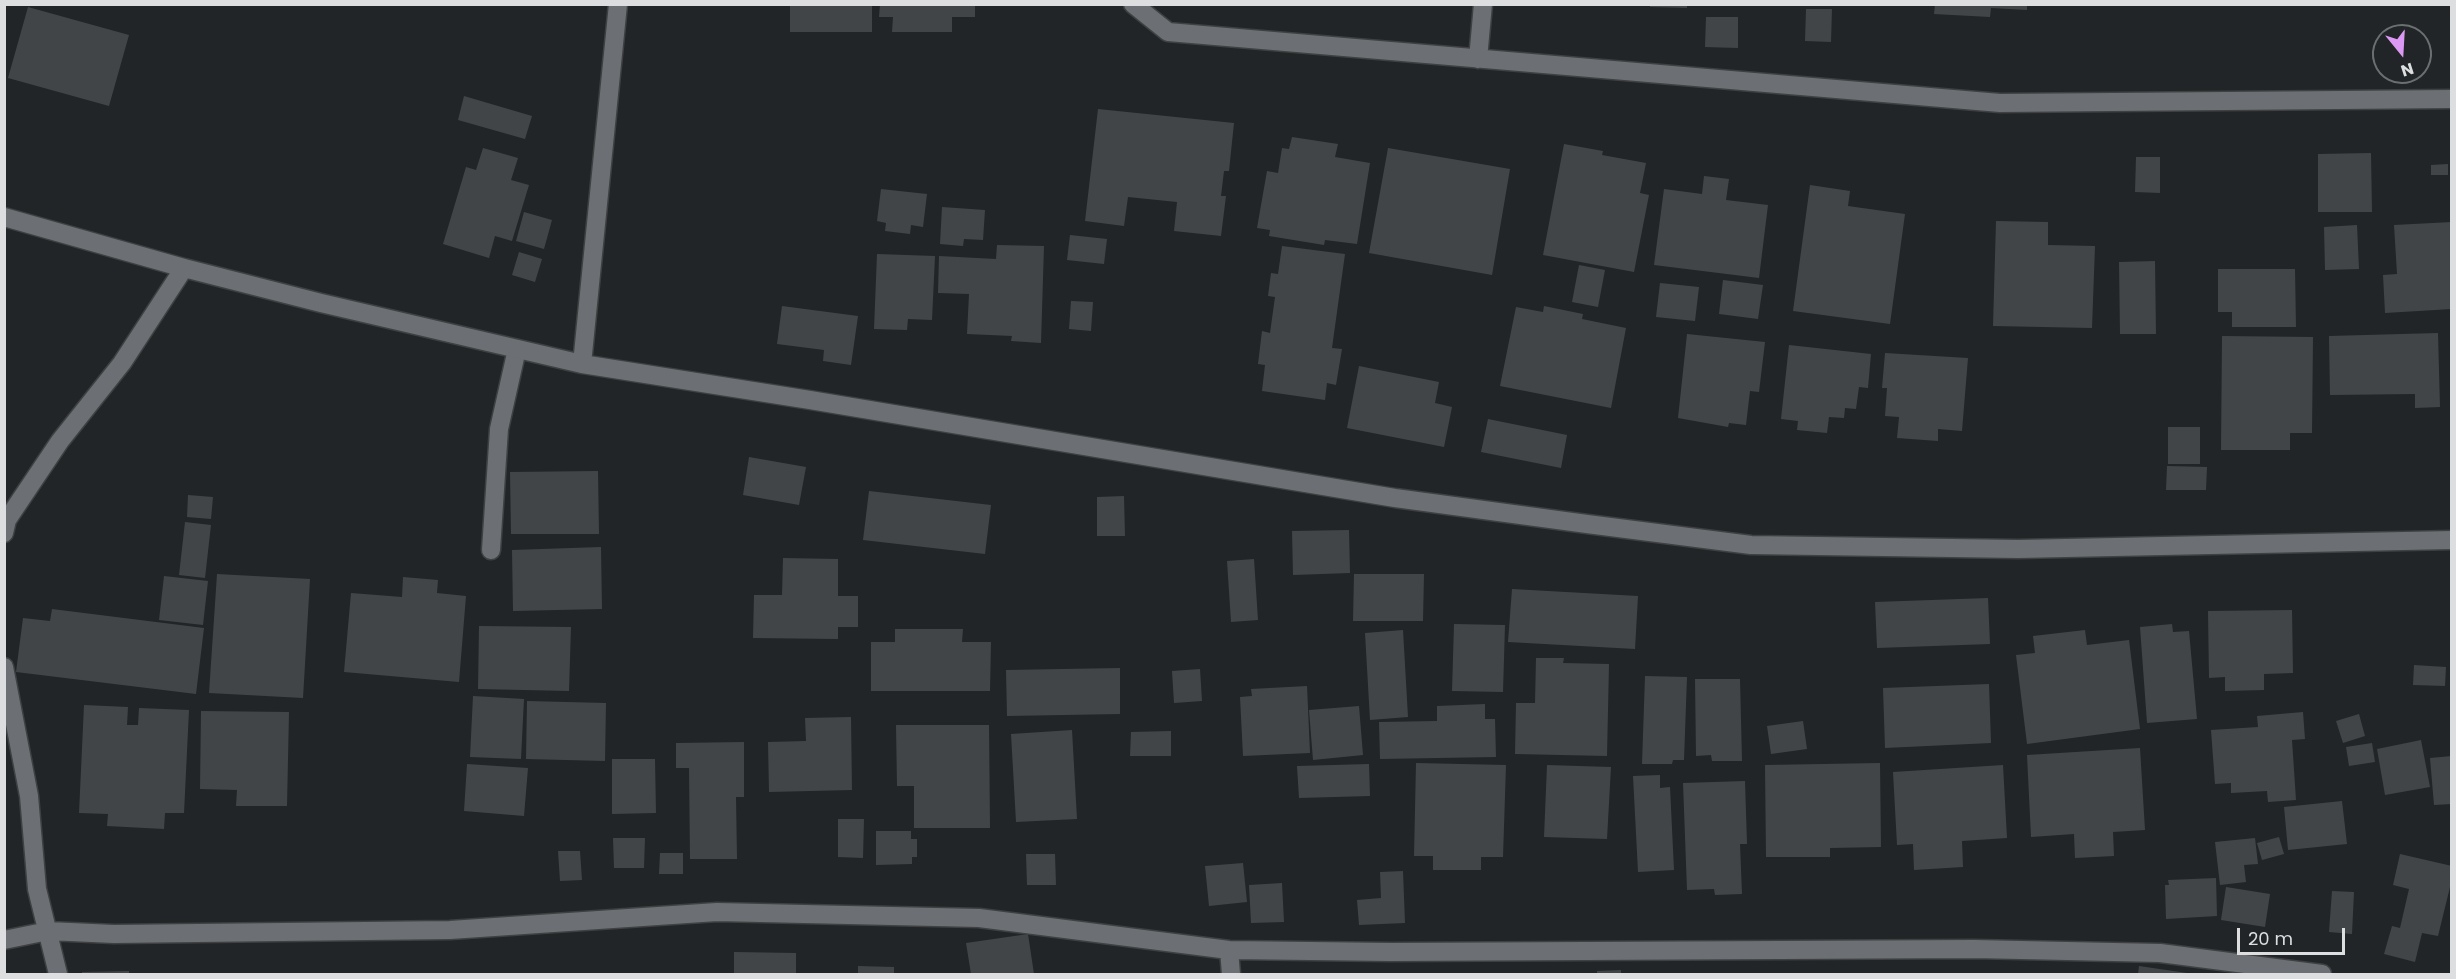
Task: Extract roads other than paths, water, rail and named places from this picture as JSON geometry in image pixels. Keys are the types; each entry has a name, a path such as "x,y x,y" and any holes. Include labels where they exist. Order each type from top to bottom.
{"street":[{"path":"582,364 618,4"},
{"path":"1132,4 1168,32 2000,103 2451,99"},
{"path":"1478,59 1483,4"},
{"path":"4,217 183,268 582,364 1395,498 1751,545 2018,549 2451,540"},
{"path":"4,533 7,520 47,461 122,363 183,268"},
{"path":"491,550 499,429 517,349"},
{"path":"4,667 29,796 37,889 58,975"},
{"path":"4,940 48,931 114,934 450,930 717,912 979,918 1229,950 1449,952 1974,949 2148,952 2322,975"},
{"path":"1229,950 1231,975"}]}
